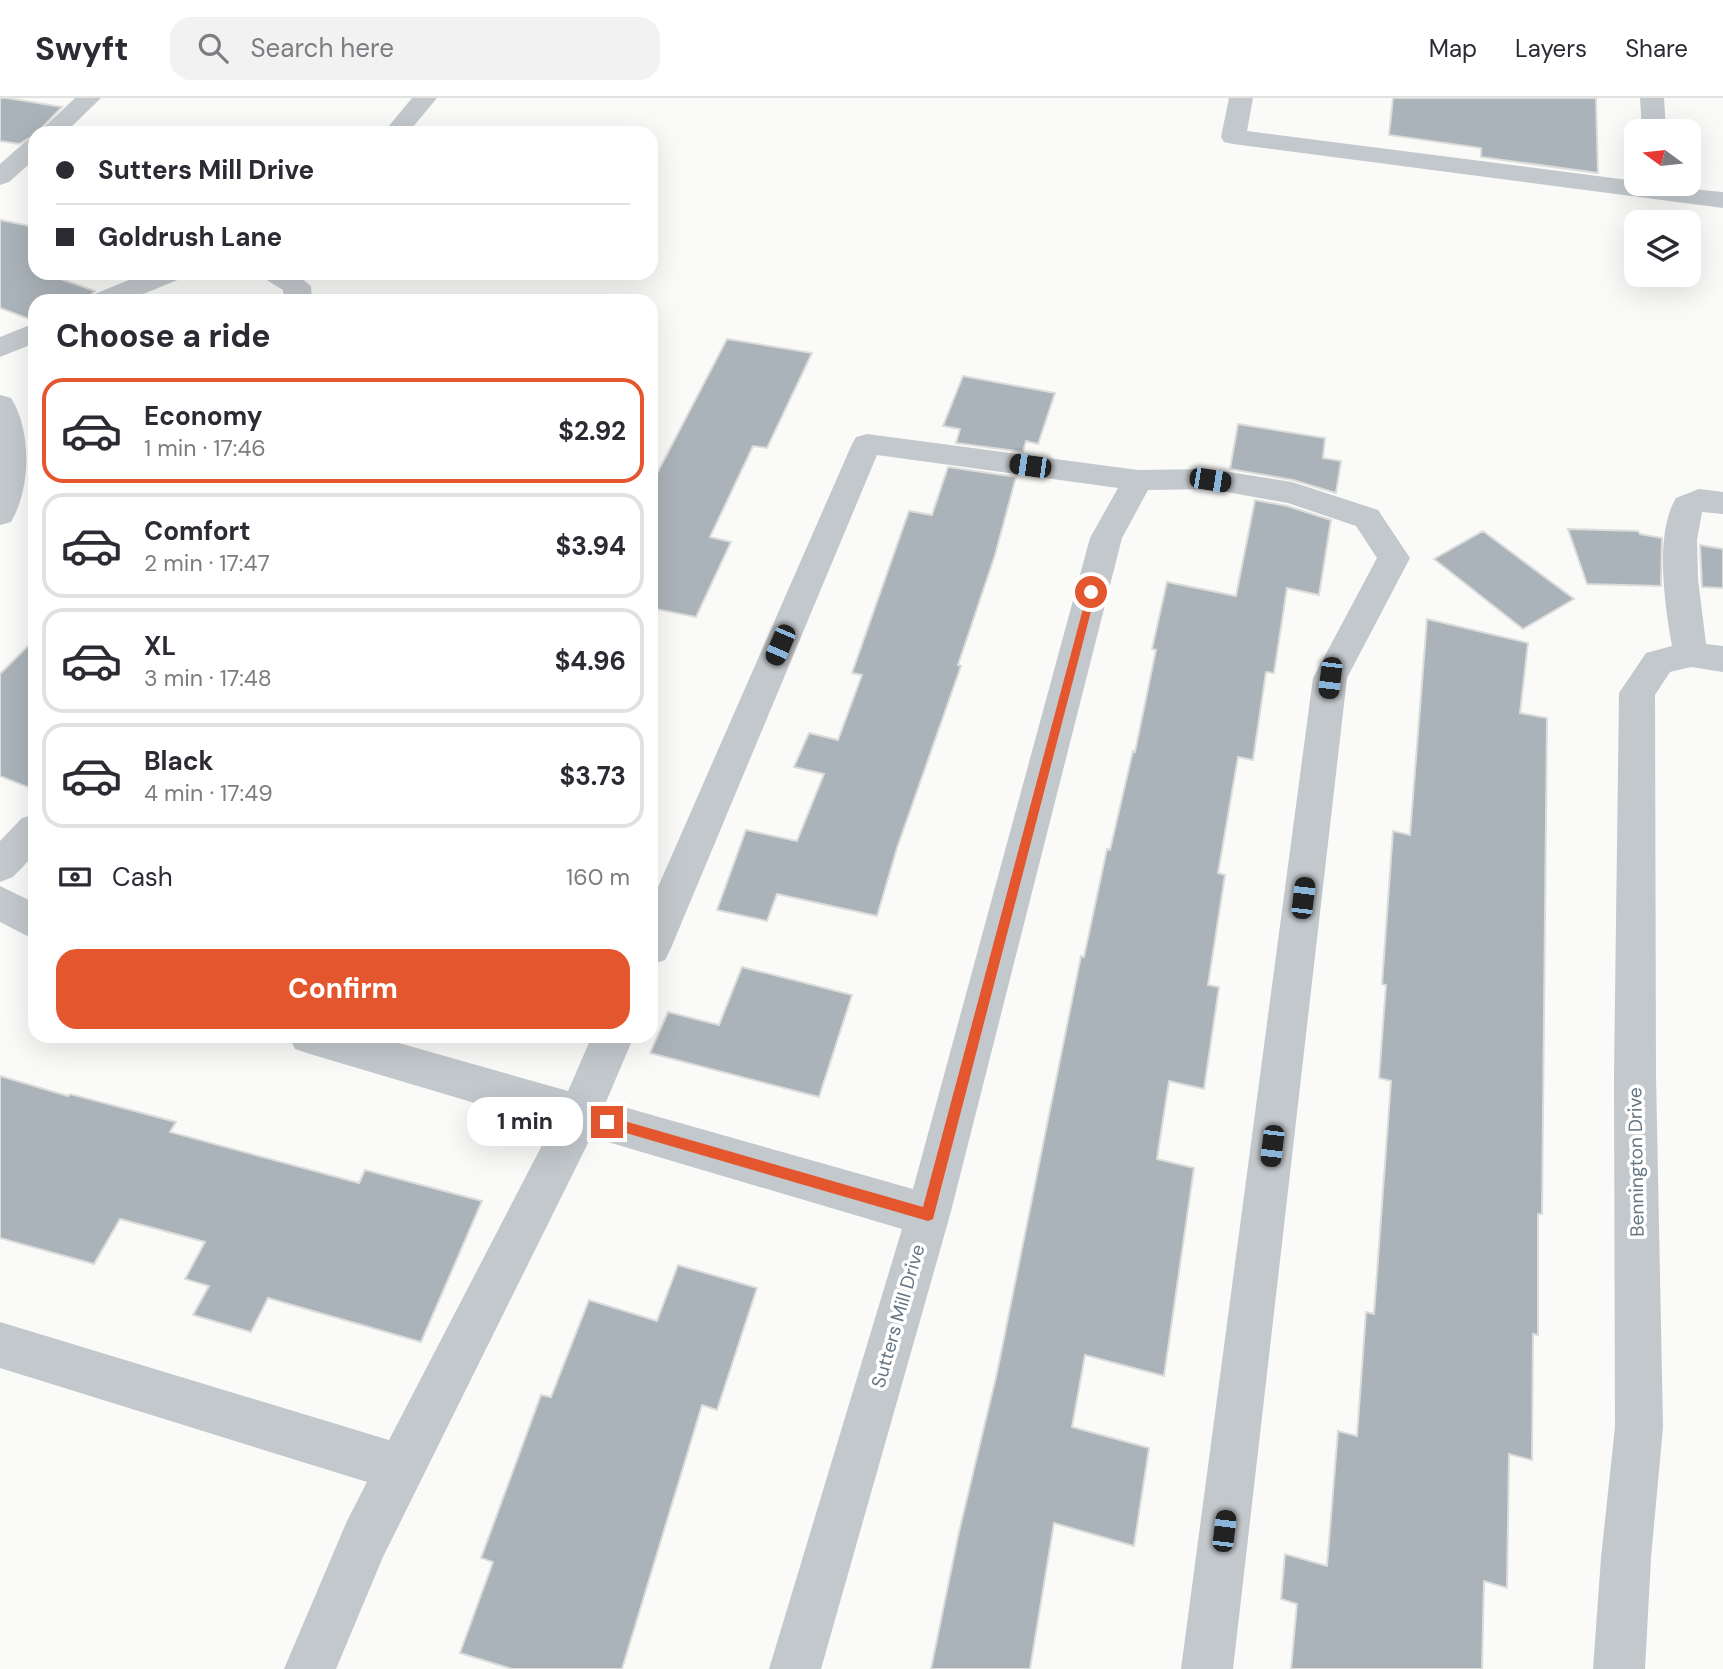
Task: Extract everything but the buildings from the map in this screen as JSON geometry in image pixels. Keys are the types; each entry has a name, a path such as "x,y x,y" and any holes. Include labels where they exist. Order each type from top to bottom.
{"street":[{"path":"58,126 89,98"},
{"path":"401,126 425,98"},
{"path":"1241,98 1233,138 1624,184"},
{"path":"1652,98 1653,119"},
{"path":"0,178 28,152"},
{"path":"0,178 28,182"},
{"path":"1701,196 1723,200"},
{"path":"119,294 153,280"},
{"path":"287,280 297,286 298,294"},
{"path":"0,348 28,335"},
{"path":"0,405 8,422 10,465 0,514"},
{"path":"658,932 867,444 1138,481 1210,480 1293,493 1367,518 1394,558 1330,678 1207,1669"},
{"name":"Sutters Mill Drive","path":"796,1669 928,1215 1106,538 1138,481"},
{"path":"1691,658 1684,622 1681,525 1687,506 1699,500 1723,503"},
{"name":"Bennington Drive","path":"1619,1669 1626,1558 1639,1427 1634,1076 1637,693 1691,658"},
{"path":"0,866 28,836"},
{"path":"0,902 28,919"},
{"path":"334,1043 928,1215"},
{"path":"310,1669 365,1539 580,1114 610,1043"},
{"path":"0,1345 401,1468"}],"route":[{"path":"607,1122 928,1215 1091,592"}]}
